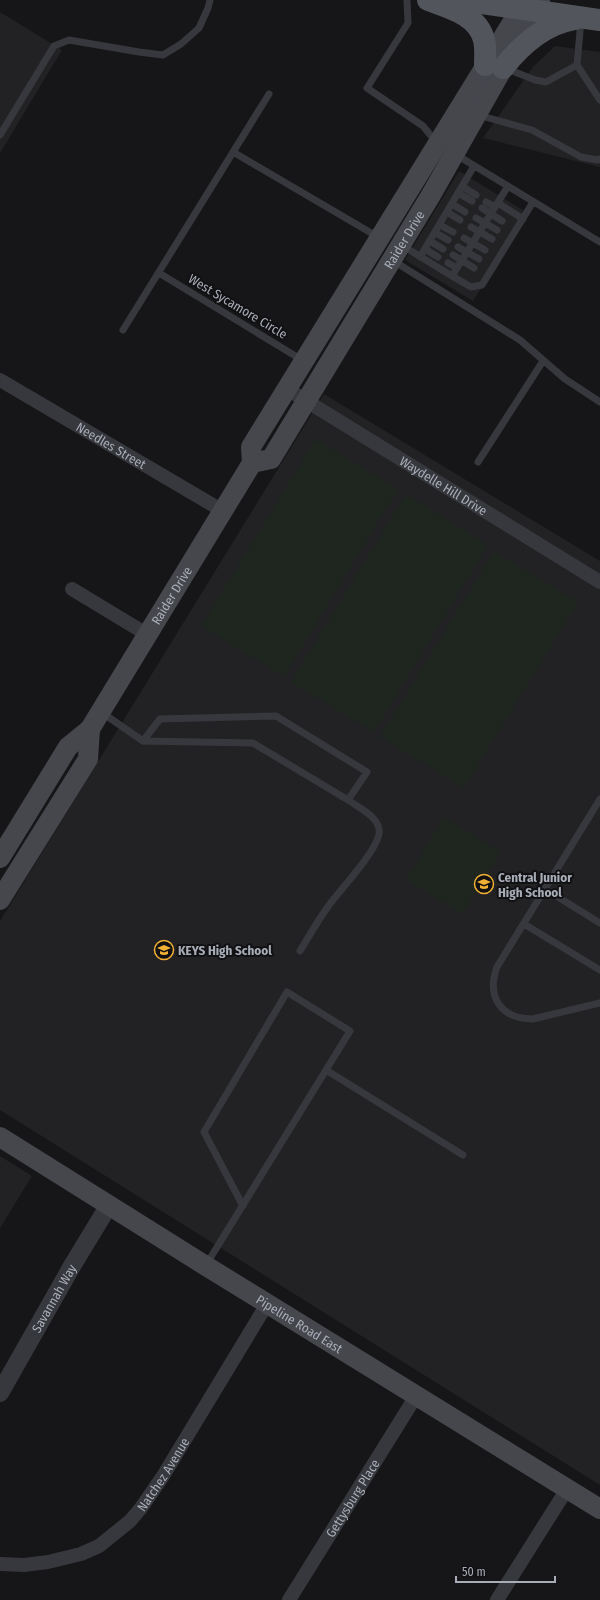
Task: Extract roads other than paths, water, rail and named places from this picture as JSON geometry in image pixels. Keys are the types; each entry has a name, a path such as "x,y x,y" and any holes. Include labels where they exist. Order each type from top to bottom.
{"main road":[{"path":"428,0 458,11 478,26 494,67 514,54 539,33 561,21 591,19"},
{"path":"461,0 531,5 591,19"},
{"name":"Raider Drive","path":"252,463 271,459 306,400 385,250 437,144 494,67 531,5"},
{"name":"Raider Drive","path":"0,858 68,747 90,729 101,712 252,463 251,447 304,361 454,154 478,114 494,67"},
{"path":"437,144 454,154"},
{"name":"Raider Drive","path":"0,900 88,759 90,729"},
{"name":"Pipeline Road East","path":"0,1137 267,1304 600,1509"}],"street":[{"name":"Needles Street","path":"0,380 223,511"},
{"name":"Waydelle Hill Drive","path":"287,389 600,582"},
{"path":"72,589 148,635"},
{"name":"Savannah Way","path":"0,1393 72,1266 109,1205"},
{"name":"Natchez Avenue","path":"0,1564 48,1562 81,1554 99,1546 130,1521 141,1508 162,1476 267,1304"},
{"name":"Gettysburg Place","path":"288,1600 416,1396"},
{"path":"497,1600 567,1489"}],"lane":[{"path":"0,135 54,46 69,40 163,55 181,44 199,28 210,0"},
{"path":"407,0 408,22 367,88 424,126 437,144"},
{"path":"494,67 519,72 535,80 546,82 577,65 591,19"},
{"path":"577,65 600,100"},
{"path":"123,330 269,94"},
{"path":"478,114 532,130 581,157 598,160 600,159"},
{"path":"233,152 385,250 520,340 565,379 600,402"},
{"path":"454,154 600,242"},
{"path":"420,257 436,233 474,166"},
{"path":"452,276 508,186"},
{"path":"458,193 474,198 463,187"},
{"path":"385,250 420,257 471,287 482,285 491,266 514,228 523,219 533,202"},
{"path":"452,204 465,212"},
{"path":"502,221 490,214 484,205 496,205 523,219"},
{"path":"447,212 460,220"},
{"path":"476,218 497,230"},
{"path":"440,225 453,232"},
{"path":"471,227 492,239"},
{"path":"436,233 448,240"},
{"path":"464,238 485,250"},
{"path":"430,241 443,249"},
{"path":"458,247 479,259"},
{"path":"425,249 438,257"},
{"path":"453,255 474,268"},
{"path":"448,263 457,268"},
{"name":"West Sycamore Circle","path":"159,273 304,361"},
{"path":"478,462 543,361"},
{"path":"101,712 143,741 253,743 348,800 376,822 380,829 378,838 370,853 329,904 300,950"},
{"path":"143,741 160,719 276,716 367,772 348,800"},
{"path":"600,799 497,968 493,978 493,989 496,1000 502,1009 511,1016 522,1019 533,1019 600,1003"},
{"path":"545,889 600,923"},
{"path":"524,924 600,970"},
{"path":"206,1266 243,1206 350,1031 288,992 204,1132 243,1206"},
{"path":"326,1070 463,1155"}],"place":[{"name":"Central Junior High School","path":"484,884"},
{"name":"KEYS High School","path":"164,950"}]}
